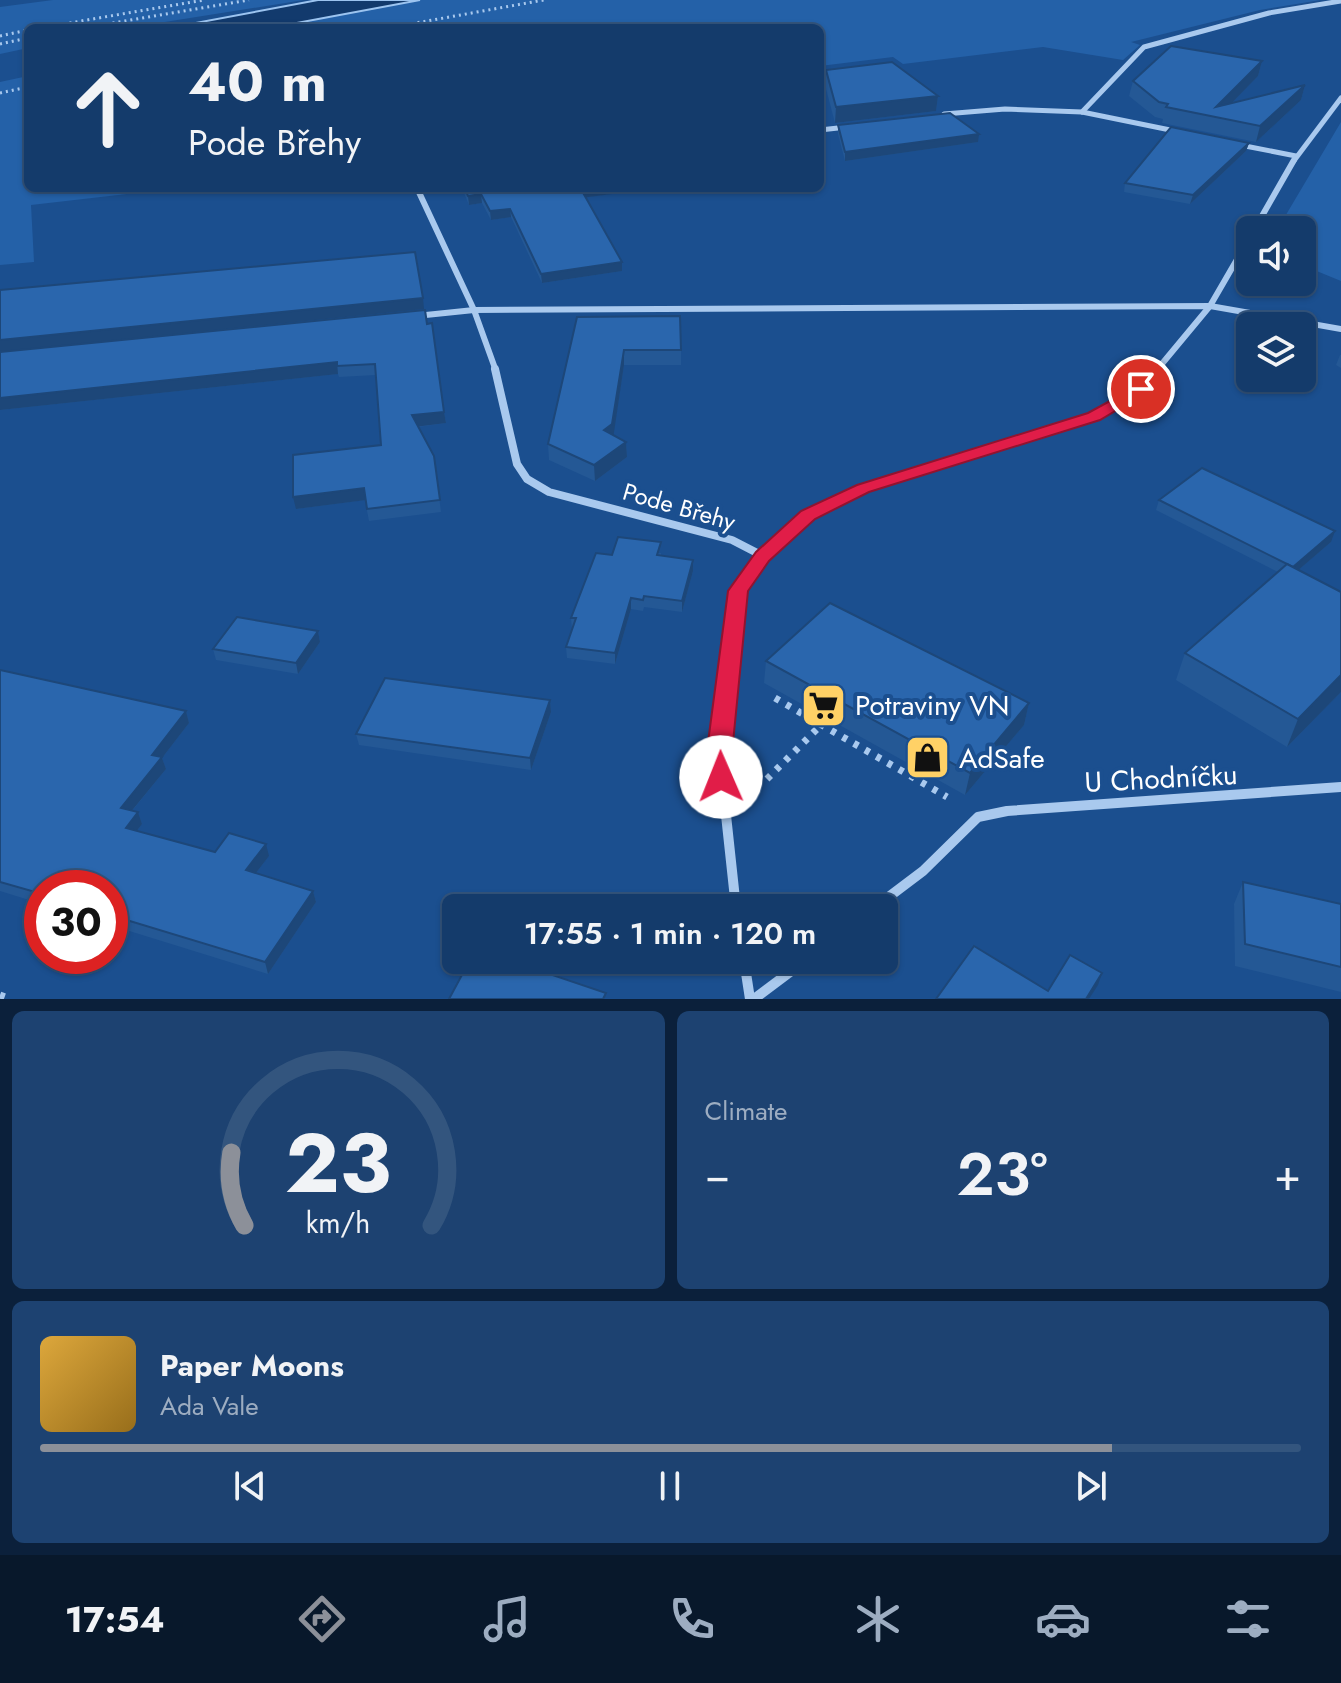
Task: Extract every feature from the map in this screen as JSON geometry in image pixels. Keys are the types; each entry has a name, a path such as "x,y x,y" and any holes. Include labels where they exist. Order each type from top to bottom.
{"street":[{"path":"1082,112 1144,47 1269,13 1341,1"},
{"path":"1262,216 1296,156 1341,98"},
{"path":"930,116 1005,109 1082,112 1189,134"},
{"path":"824,129 851,126"},
{"path":"1235,144 1296,156"},
{"path":"419,192 474,310"},
{"path":"734,894 719,750 738,591 763,556 808,515 863,489 1094,416 1141,389 1210,306 1236,261"},
{"path":"411,317 474,310 1210,306 1341,329"},
{"name":"Pode Břehy","path":"474,310 503,391 517,464 527,479 549,492 732,540 763,556"},
{"name":"U Chodníčku","path":"893,894 923,871 978,817 1007,811 1341,787"},
{"path":"747,974 752,999 787,974"}],"path":[{"path":"63,24 204,0"},
{"path":"107,24 249,0"},
{"path":"410,24 544,0"},
{"path":"0,36 24,31"},
{"path":"0,44 24,39"},
{"path":"0,93 24,88"},
{"path":"775,698 947,797"},
{"path":"767,779 822,724"},
{"path":"0,995 11,999"}],"shaded area":[{"path":"53,0 304,0 152,24 24,24 24,49 0,54 0,7"},
{"path":"318,0 420,0 291,24 190,24"},
{"path":"420,0 1321,0 1260,10 1131,42 1140,45 1123,60 1043,47 903,64 893,57 824,66 824,24 291,24"},
{"path":"24,77 24,192 144,192 31,205 34,262 0,265 0,82"},
{"path":"1341,122 1341,281 1316,271 1316,216 1285,216"}],"building":[{"path":"1171,46 1262,61 1216,107 1305,85 1260,126 1166,107 1168,104 1159,102 1133,81"},
{"path":"892,62 938,96 836,107 826,70"},
{"path":"950,113 979,134 845,152 838,125"},
{"path":"1171,127 1249,143 1193,195 1125,183"},
{"path":"466,192 583,192 622,262 541,274 510,209 490,211 481,194 468,196"},
{"path":"415,252 423,298 0,340 0,290"},
{"path":"425,310 427,324 432,323 444,412 412,415 434,456 440,500 367,509 364,488 293,497 293,455 381,445 375,364 337,366 337,362 0,398 0,352"},
{"path":"680,316 681,350 624,350 612,424 604,430 626,442 594,465 548,444 577,317"},
{"path":"1202,468 1335,531 1293,567 1159,500"},
{"path":"618,537 661,542 657,555 693,560 682,601 644,596 643,600 631,598 615,653 566,647 576,618 571,618 596,553 612,555"},
{"path":"1287,564 1341,592 1341,675 1298,719 1185,653"},
{"path":"830,603 1029,703 970,773 766,661"},
{"path":"237,617 318,631 296,663 213,649"},
{"path":"0,670 186,711 152,755 162,757 121,808 138,812 126,828 215,852 229,833 266,844 246,870 313,891 265,962 128,920 128,870 24,870 24,889 0,882"},
{"path":"385,678 550,700 530,758 356,734"},
{"path":"1243,882 1341,904 1341,967 1245,944"},
{"path":"974,946 1048,991 1070,955 1102,973 1086,999 936,999"},
{"path":"462,974 550,974 606,993 603,999 449,999"}],"place":[{"name":"Potraviny VN","path":"824,705"},
{"name":"AdSafe","path":"928,758"}],"route":[{"path":"721,777 719,750 738,591 763,556 808,515 863,489 1094,416 1141,389"}]}
